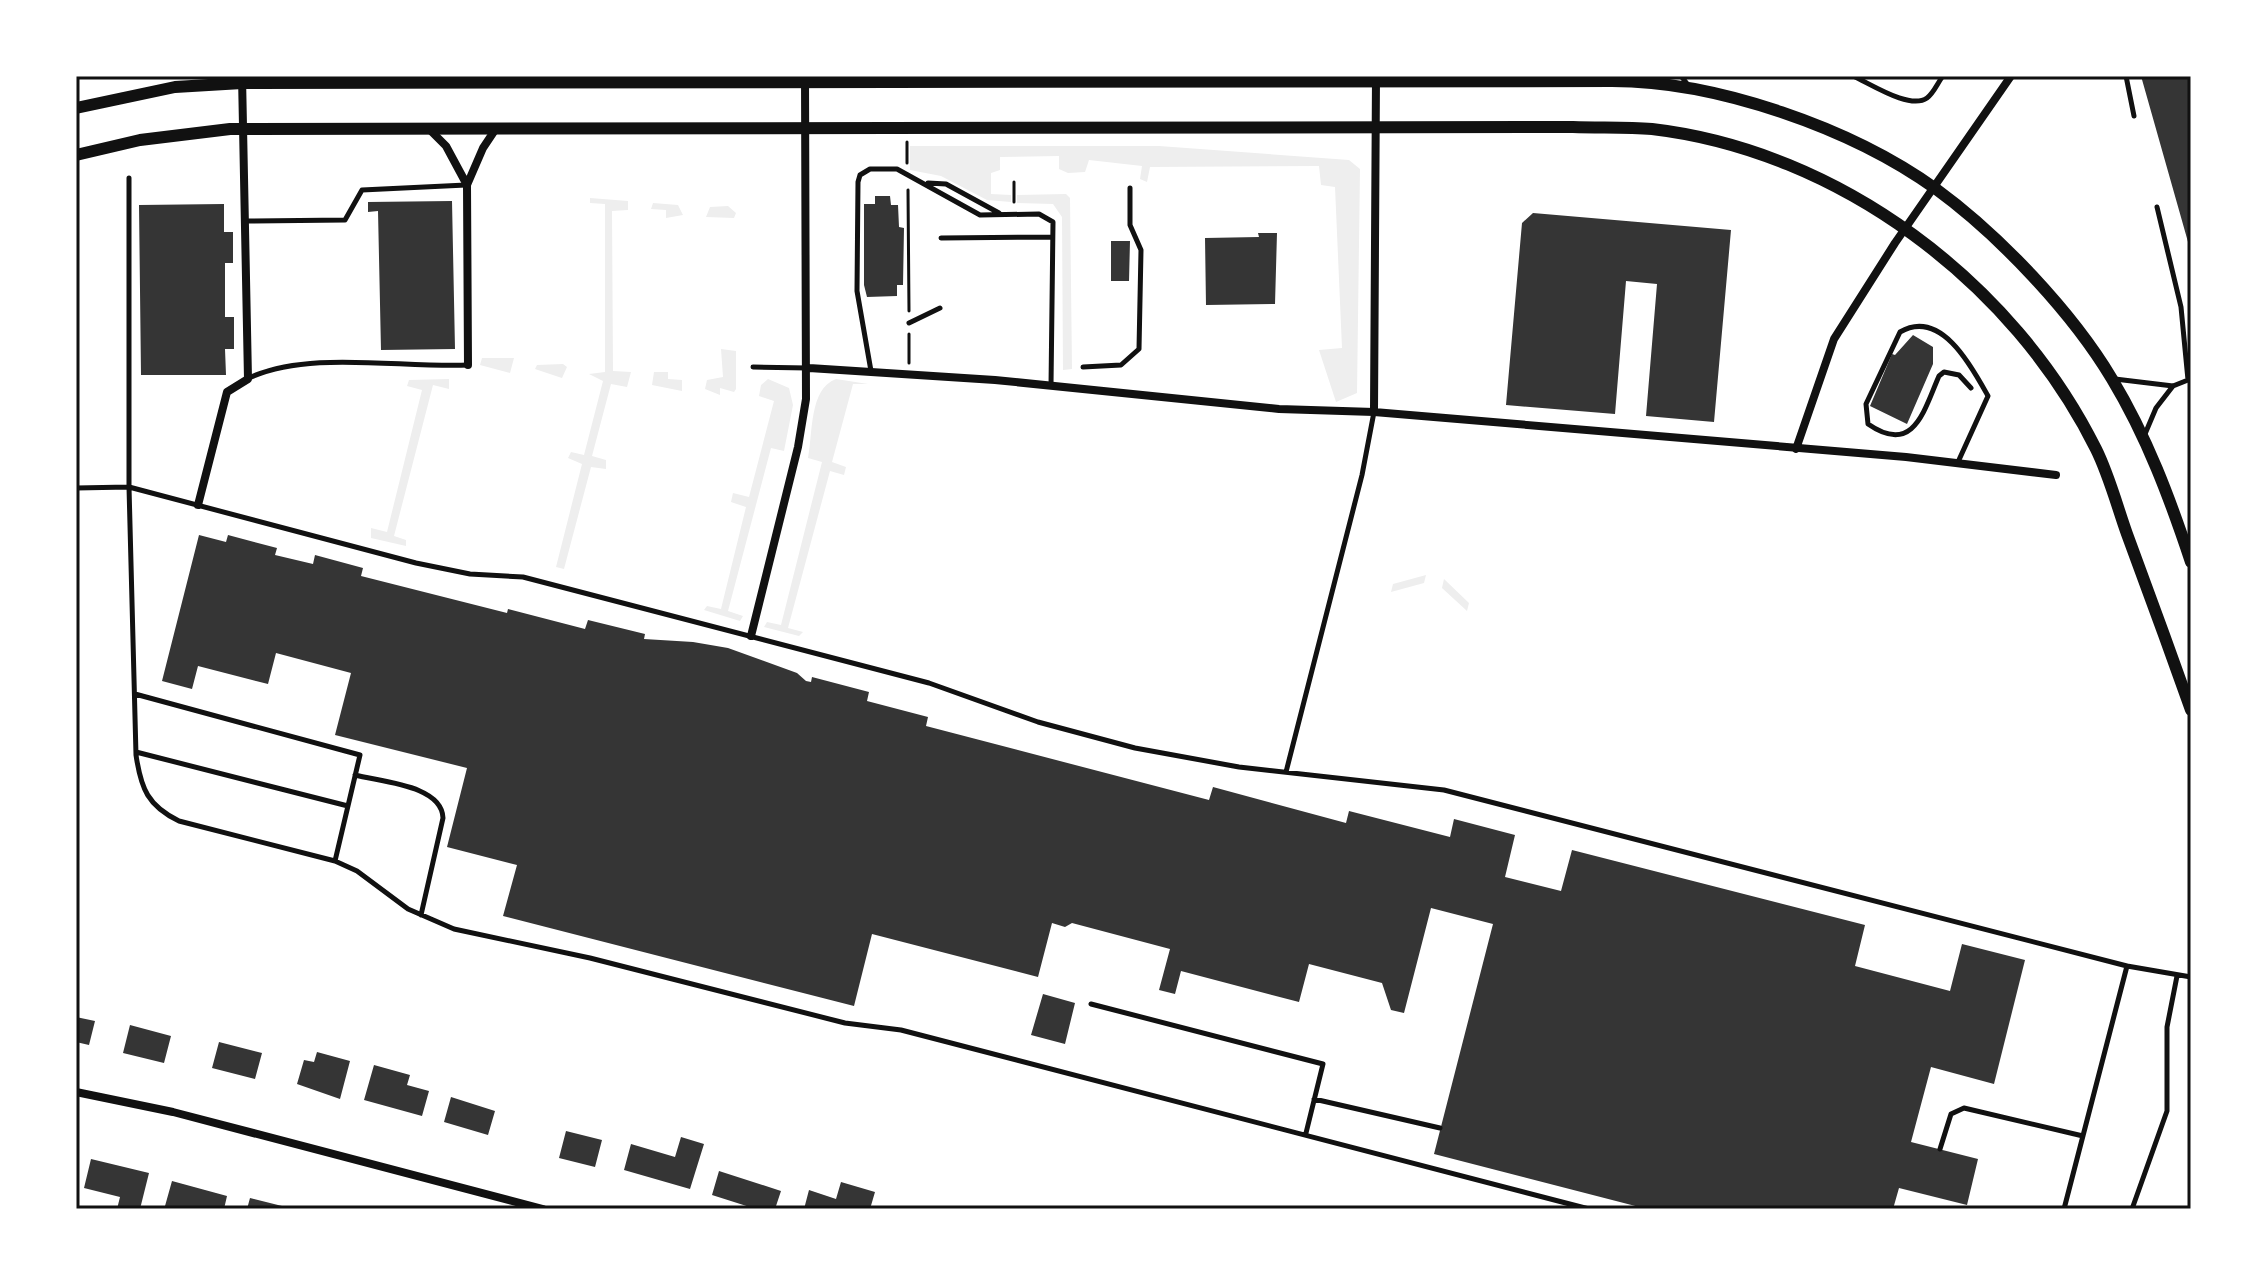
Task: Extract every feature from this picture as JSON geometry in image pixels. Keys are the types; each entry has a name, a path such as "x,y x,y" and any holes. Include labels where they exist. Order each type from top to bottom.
{"street":[{"path":"360,76 377,83"},
{"path":"910,76 929,80"},
{"path":"1796,449 1834,339 2009,77"},
{"path":"751,636 798,447 809,368 805,78"},
{"path":"76,108 175,87 242,80 377,83 805,78 1615,78 1691,89 1825,129 1936,189 2045,291 2112,378 2168,494 2191,562"},
{"path":"1374,412 1376,78"},
{"path":"198,505 227,392 248,379 242,80"},
{"path":"76,155 140,140 242,129 1378,127 1653,130 1758,155 1827,183 1907,229 1957,269 2008,319 2049,371 2096,450 2191,710"},
{"path":"430,129 446,146 467,185"},
{"path":"468,365 467,185 483,148 495,130"},
{"path":"809,368 909,373 1279,409 1374,412 1957,463 2056,475"},
{"path":"76,1092 173,1112 543,1209"}],"lane":[{"path":"1681,76 1691,89"},
{"path":"1853,76 1908,100 1919,101 1929,97 1943,76"},
{"path":"2126,76 2134,116"},
{"path":"871,371 857,291 860,175 870,169 907,173 980,215 991,217 999,213"},
{"path":"129,178 129,487 136,752 144,794 160,812 179,821 335,861 357,871 408,909 454,929 590,958 845,1023 901,1030 1589,1209"},
{"path":"927,183 946,184 999,213 1043,214 1053,222 1051,387"},
{"path":"244,221 345,220 362,190 467,185"},
{"path":"1083,367 1121,365 1139,349 1141,250 1130,225 1130,188"},
{"path":"2112,378 2144,385 2173,386 2188,380 2181,307 2157,207"},
{"path":"941,238 1051,237"},
{"path":"909,323 940,308"},
{"path":"1957,463 1988,396 1968,360 1929,327 1910,326 1900,332 1866,404 1868,424 1893,435 1905,434 1919,422 1944,372 1959,375 1971,388"},
{"path":"248,379 269,369 299,362 468,365"},
{"path":"753,367 809,368"},
{"path":"2143,439 2156,408 2173,386"},
{"path":"1286,772 1362,475 1374,412"},
{"path":"76,488 129,487 416,563 470,574 523,577 929,683 1109,742 1209,762 1444,790 2127,966 2191,977"},
{"path":"135,694 360,755 335,861"},
{"path":"136,752 348,806"},
{"path":"355,775 430,795 441,806 443,818 421,915"},
{"path":"2064,1209 2127,966"},
{"path":"2132,1209 2167,1111 2167,1027 2177,976"},
{"path":"1091,1004 1323,1064 1306,1133"},
{"path":"1314,1099 1440,1128"},
{"path":"1940,1149 1949,1117 1964,1108 2083,1136"}],"path":[{"path":"907,142 909,373"}],"shaded area":[{"path":"910,146 1159,146 1349,160 1360,169 1357,393 1336,402 1319,350 1342,348 1335,187 1321,185 1319,166 1150,167 1147,182 1140,179 1142,166 1089,160 1085,172 1068,173 1059,169 1059,156 1000,157 1000,170 991,173 991,194 1011,195 1011,202 987,200 941,176 910,170"},
{"path":"1066,194 1070,198 1072,369 1063,370 1062,217 1053,204 1017,203 1017,195"},
{"path":"590,198 628,201 628,210 612,211 613,371 631,372 627,387 611,384 592,456 606,460 606,469 591,467 564,569 556,567 582,464 568,458 571,452 584,455 603,381 589,374 605,372 605,204 590,203"},
{"path":"653,203 678,205 683,215 666,218 666,210 651,209"},
{"path":"728,206 736,213 734,218 706,217 710,207"},
{"path":"721,349 736,351 736,389 734,392 720,388 720,395 705,389 707,380 723,377"},
{"path":"482,358 514,358 510,373 480,365"},
{"path":"563,364 567,367 562,378 535,369 537,365"},
{"path":"654,372 668,372 668,379 682,380 682,391 652,385"},
{"path":"449,379 449,389 433,385 394,536 406,540 406,546 371,538 371,528 387,532 422,390 407,386 409,380"},
{"path":"768,379 789,388 793,405 784,451 771,448 728,611 743,616 740,621 704,610 707,606 721,609 746,507 731,502 733,493 749,497 774,401 759,396 761,385"},
{"path":"836,379 868,384 853,384 832,462 846,467 844,475 830,471 788,628 803,632 799,636 764,627 767,622 781,625 822,462 808,458 814,413 821,392"},
{"path":"1426,575 1424,583 1391,592 1393,584"},
{"path":"1444,579 1469,603 1467,611 1442,588"}],"building":[{"path":"2141,76 2191,76 2191,249 2190,249"},
{"path":"875,196 890,196 891,205 898,205 899,227 904,228 903,285 897,285 897,296 867,297 864,285 864,204 875,204"},
{"path":"452,201 455,349 381,350 378,211 368,212 368,202"},
{"path":"224,204 224,232 233,232 233,263 225,263 225,317 234,317 234,349 225,349 226,375 141,375 139,205"},
{"path":"1533,213 1731,230 1714,422 1646,416 1657,284 1626,281 1615,414 1506,405 1522,223"},
{"path":"1258,233 1277,233 1275,304 1206,305 1205,238 1259,237"},
{"path":"1111,241 1130,241 1129,281 1111,281"},
{"path":"1913,335 1933,347 1933,364 1907,424 1870,406 1892,354 1895,355"},
{"path":"199,535 226,542 228,535 277,548 275,555 313,564 315,555 363,568 361,576 507,613 508,609 585,629 588,620 645,634 644,639 728,648 797,673 806,681 811,682 812,677 869,692 867,701 928,717 926,726 1209,800 1213,787 1346,823 1349,811 1450,837 1454,819 1515,835 1505,877 1561,891 1572,850 1865,925 1855,966 1950,991 1962,944 2025,960 1994,1084 1931,1067 1911,1142 1978,1159 1967,1205 1899,1188 1893,1209 1647,1209 1434,1154 1493,924 1431,908 1404,1013 1391,1010 1382,983 1309,964 1299,1002 1181,971 1175,994 1159,990 1170,949 1072,923 1065,927 1052,923 1038,977 872,934 854,1006 503,916 517,865 447,847 467,768 335,735 351,673 276,653 268,684 198,666 192,689 162,681"},
{"path":"1043,994 1075,1003 1065,1044 1031,1035"},
{"path":"76,1017 95,1021 89,1045 76,1042"},
{"path":"130,1025 171,1036 164,1063 123,1053"},
{"path":"219,1042 262,1053 255,1079 212,1068"},
{"path":"317,1052 350,1061 340,1099 297,1084 304,1060 314,1062"},
{"path":"374,1065 410,1075 407,1085 429,1091 422,1116 364,1100"},
{"path":"451,1097 495,1111 488,1135 444,1122"},
{"path":"566,1131 602,1140 595,1167 559,1158"},
{"path":"681,1137 704,1144 690,1189 624,1170 631,1144 675,1157"},
{"path":"91,1159 149,1173 140,1209 117,1209 120,1197 84,1188"},
{"path":"719,1171 781,1191 775,1209 756,1209 712,1195"},
{"path":"172,1181 227,1196 224,1209 165,1206"},
{"path":"841,1182 875,1192 870,1209 804,1209 809,1190 836,1199"},
{"path":"250,1198 290,1208 290,1209 247,1209"}]}
